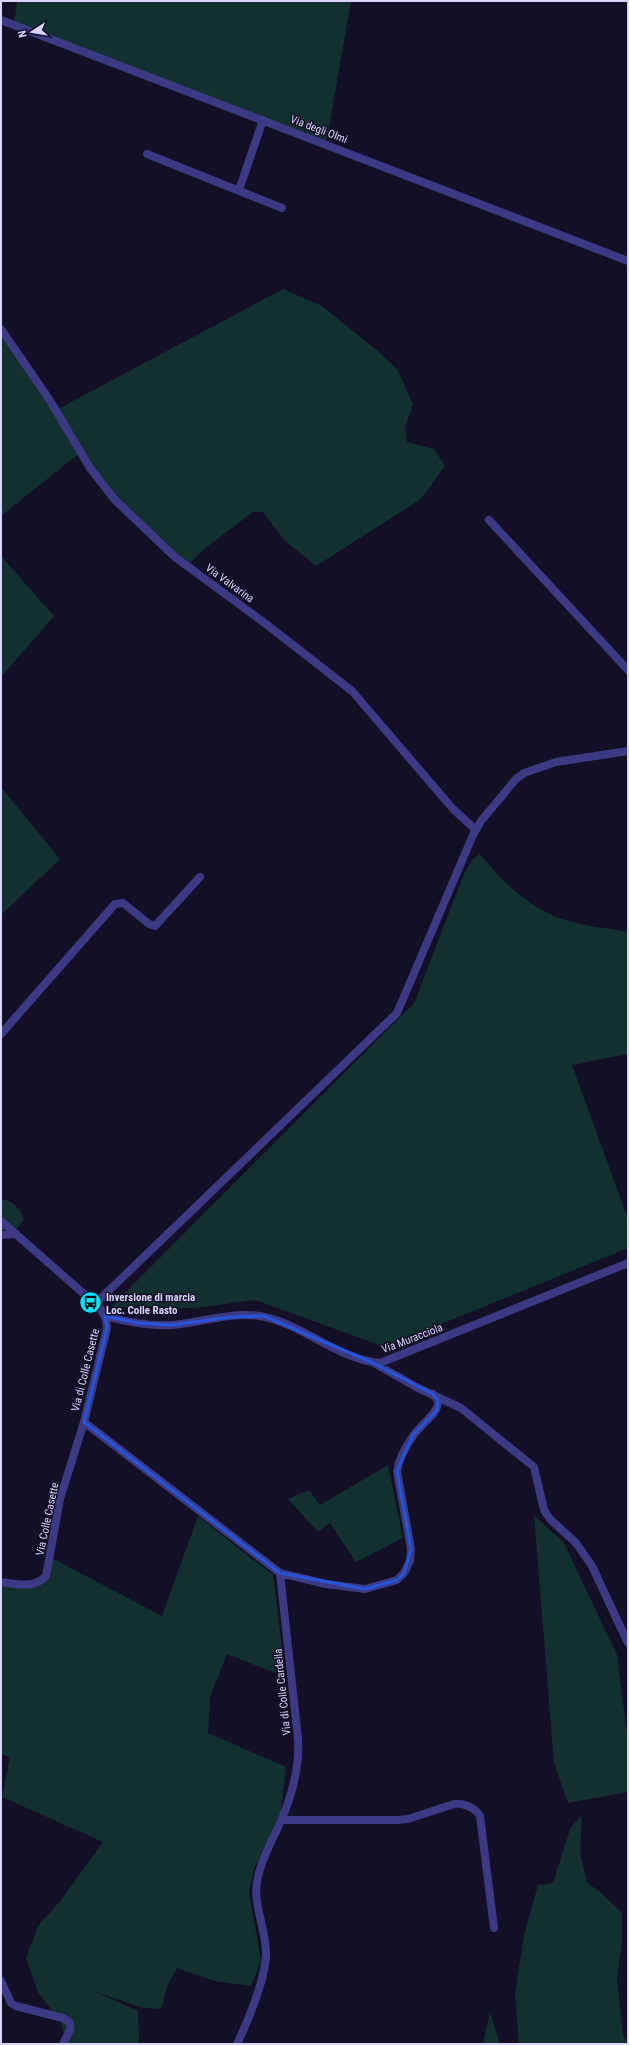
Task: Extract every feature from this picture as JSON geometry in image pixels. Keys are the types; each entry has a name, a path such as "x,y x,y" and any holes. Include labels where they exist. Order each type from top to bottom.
{"street":[{"name":"Via degli Olmi","path":"1,20 628,261"},
{"path":"239,190 263,120"},
{"path":"147,154 282,208"},
{"name":"Via Valvarina","path":"1,329 49,399 90,468 113,498 170,552 349,689 453,809 476,830"},
{"path":"489,520 628,670"},
{"path":"94,1304 397,1013 476,830 516,779 524,773 556,762 628,750"},
{"path":"1,1034 115,904 123,903 149,924 155,926 200,877"},
{"path":"1,1221 16,1234"},
{"path":"1,1235 16,1234"},
{"name":"Via di Colle Casette","path":"16,1234 94,1304 105,1316 107,1328 84,1422"},
{"name":"Via Muracciola","path":"105,1316 156,1325 171,1325 240,1316 264,1316 290,1326 352,1356 371,1362 388,1361 628,1263"},
{"path":"371,1362 462,1408 534,1467 544,1510 550,1519 576,1543 592,1566 628,1643"},
{"path":"84,1422 280,1573 326,1584 365,1589 397,1580 404,1573 410,1561 411,1549 397,1471 399,1462 413,1435 437,1410 438,1401 433,1394"},
{"name":"Via Colle Casette","path":"1,1582 29,1585 38,1583 46,1576 60,1499 84,1422"},
{"name":"Via di Colle Cardella","path":"237,2044 250,2015 266,1955 257,1890 257,1878 282,1820 295,1780 299,1750 280,1573"},
{"path":"282,1820 398,1820 414,1817 454,1804 472,1808 480,1816 494,1928"},
{"path":"1,1981 11,2003 16,2006 67,2020 70,2023 70,2030 63,2044"}],"highlighted area":[{"path":"105,1316 138,1323 171,1325 231,1317 264,1316 371,1362 433,1394 438,1401 437,1410 413,1435 397,1471 411,1549 404,1573 397,1580 365,1589 280,1573 84,1422 107,1328"}],"green space":[{"path":"17,1 351,1 326,144 14,25"},
{"path":"283,289 322,306 379,352 397,369 413,404 405,427 407,442 434,449 445,466 421,499 316,566 284,540 263,512 253,512 204,549 187,566 120,505 81,452 1,516 1,329 56,410"},
{"path":"1,556 54,616 1,677"},
{"path":"1,787 60,859 1,915"},
{"path":"480,854 497,874 515,891 547,913 574,923 628,932 628,1054 572,1065 628,1219 628,1248 385,1347 255,1300 195,1308 111,1307 414,1003 464,874 473,859"},
{"path":"1,1199 12,1203 18,1208 24,1219 16,1230 1,1231"},
{"path":"388,1465 403,1538 356,1562 330,1523 318,1532 288,1499 309,1490 320,1505"},
{"path":"534,1515 564,1543 617,1655 628,1742 628,1792 568,1803 554,1763"},
{"path":"198,1516 273,1575 283,1655 275,1673 227,1654 210,1697 208,1733 286,1767 281,1811 254,1869 249,1892 261,1961 251,1986 215,1981 177,1968 168,1984 161,2009 143,2008 94,1991 138,2011 139,2044 66,2044 61,2023 38,1992 26,1958 38,1926 61,1900 103,1842 2,1797 10,1757 1,1754 1,1582 29,1585 44,1578 50,1557 162,1616"},
{"path":"582,1814 580,1852 587,1883 599,1891 622,1913 622,1943 617,1978 623,2035 628,2044 519,2044 515,1994 524,1935 538,1885 553,1883 570,1829"},
{"path":"490,2012 500,2044 483,2044"}],"place":[{"name":"Inversione di marcia Loc. Colle Rasto","path":"90,1303"}]}
